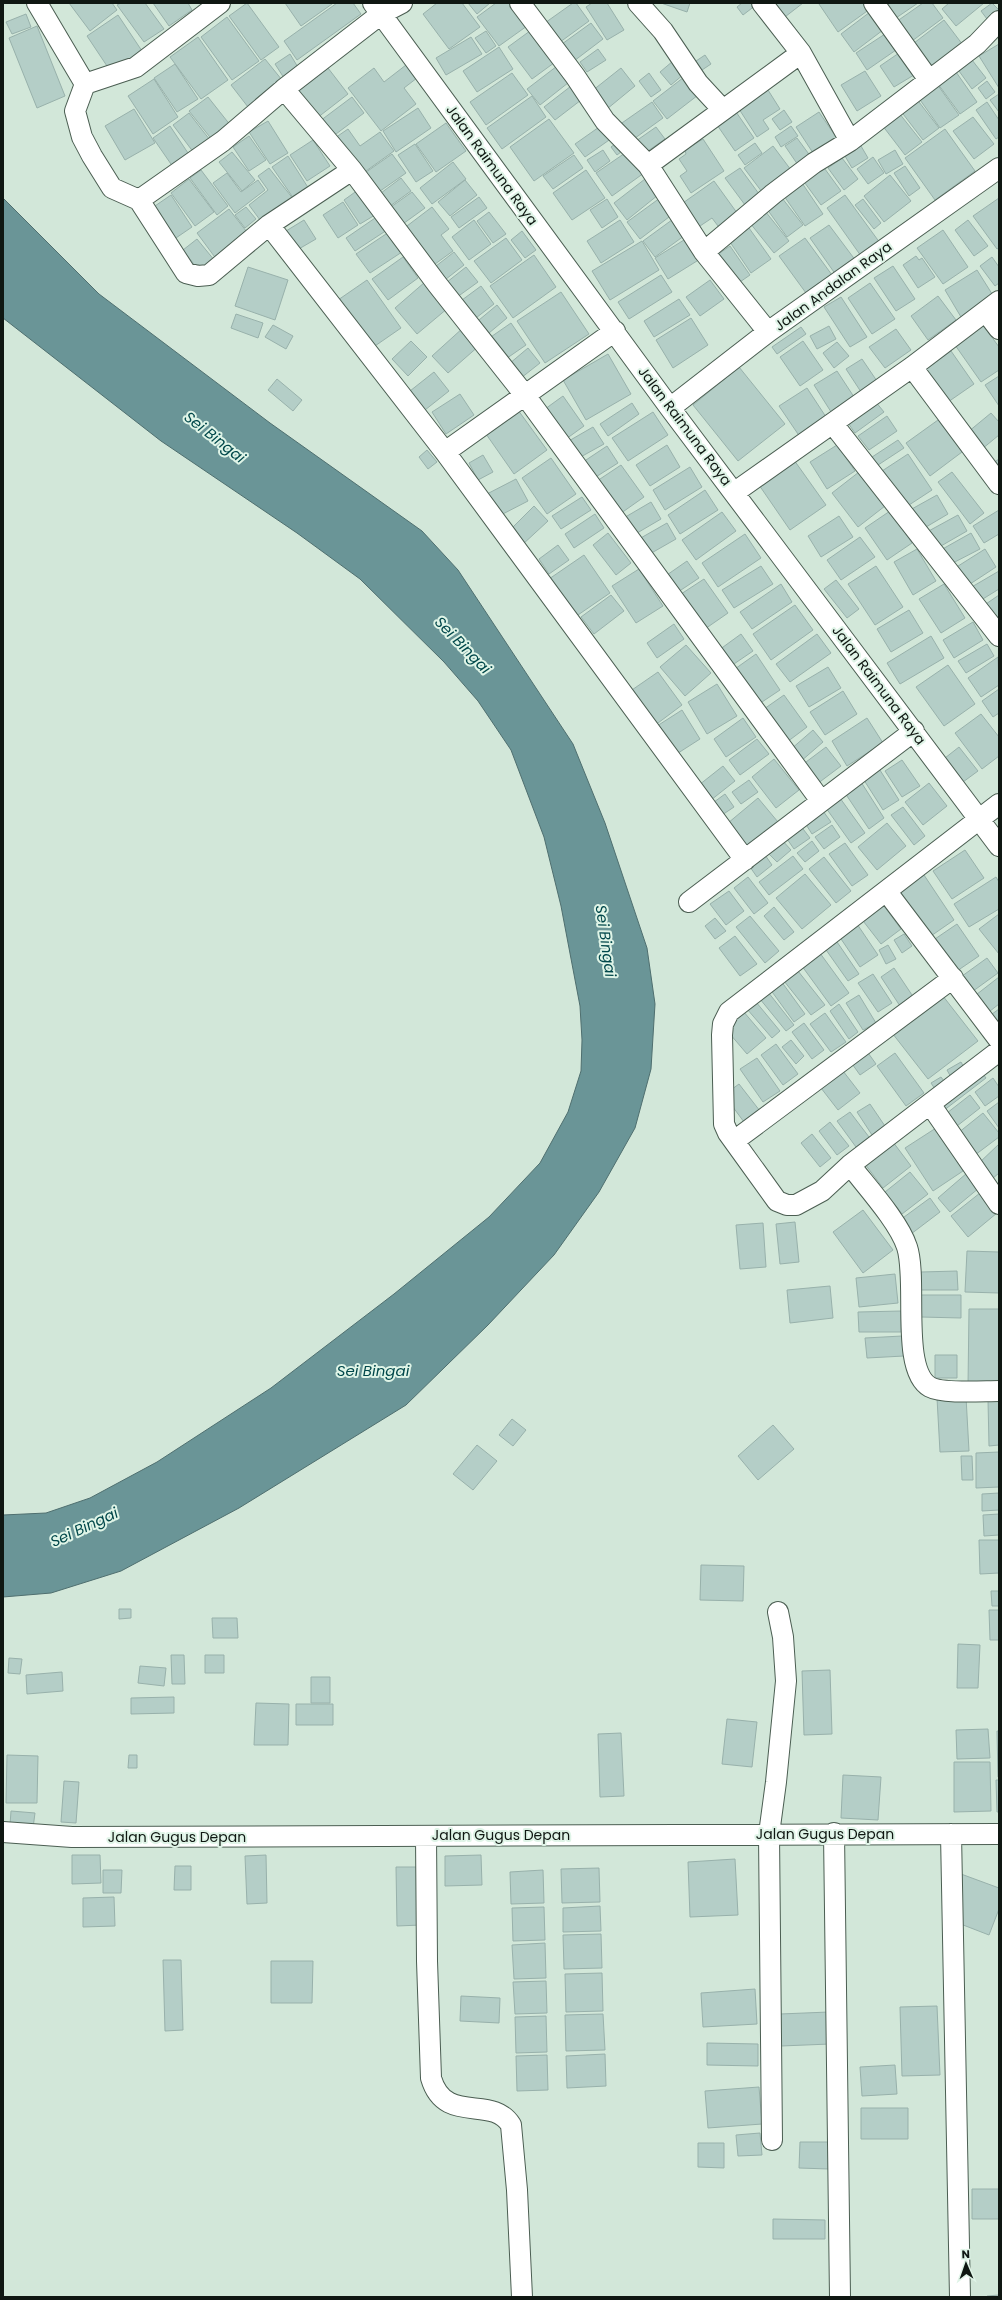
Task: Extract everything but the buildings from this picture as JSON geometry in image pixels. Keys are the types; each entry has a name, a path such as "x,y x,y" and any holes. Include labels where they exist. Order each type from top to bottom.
{"street":[{"path":"85,84 136,68 220,3"},
{"path":"140,200 223,141 377,9 402,3"},
{"path":"520,3 575,76 605,121 648,164 704,252 768,332"},
{"path":"638,3 663,31 698,83 722,109"},
{"path":"762,3 801,53 850,141"},
{"path":"874,3 929,80"},
{"path":"39,4 85,84"},
{"name":"Jalan Raimuna Raya","path":"377,9 615,331 670,408 735,492 999,846"},
{"path":"704,252 790,180 850,141 977,44 999,21"},
{"path":"648,164 801,53"},
{"path":"85,84 75,111 82,137 112,188 140,200 186,273 198,276 210,275 218,270 269,224 352,170"},
{"path":"284,89 352,170 437,284 524,394 821,801"},
{"name":"Jalan Andalan Raya","path":"670,408 768,332 999,168"},
{"path":"269,224 445,452 745,860"},
{"path":"735,492 833,424 992,307 999,329"},
{"path":"445,452 524,394 615,331"},
{"path":"912,367 999,484"},
{"path":"833,424 999,636"},
{"path":"689,902 914,731"},
{"path":"999,804 979,818 887,892 729,1012 723,1024 722,1035 722,1109 724,1124 778,1201 786,1205 796,1205 807,1201 822,1191 850,1165 999,1051"},
{"path":"887,892 999,1040"},
{"path":"734,1140 953,978"},
{"path":"930,1104 999,1204"},
{"path":"850,1165 901,1233 907,1246 912,1278 913,1360 922,1381 931,1388 958,1391 999,1391"},
{"path":"772,2140 769,1834 776,1782 786,1681 783,1637 778,1612"},
{"name":"Jalan Gugus Depan","path":"3,1832 72,1837 834,1833 999,1834"},
{"path":"834,1833 840,2297"},
{"path":"951,1834 960,2297"},
{"path":"426,1836 427,1961 431,2078 434,2089 449,2103 459,2107 498,2113 511,2125 517,2190 522,2297"}],"water":[{"name":"Sei Bingai","path":"3,198 99,294 270,423 422,531 458,570 573,744 605,823 647,948 655,1004 651,1069 635,1128 599,1192 554,1255 488,1325 406,1405 239,1508 121,1571 51,1593 3,1597 3,1515 46,1513 90,1498 157,1462 271,1388 394,1294 489,1217 540,1163 568,1112 581,1071 582,1040 580,1006 561,906 544,837 511,750 478,701 444,662 360,579 297,533 161,441 3,318"}]}
